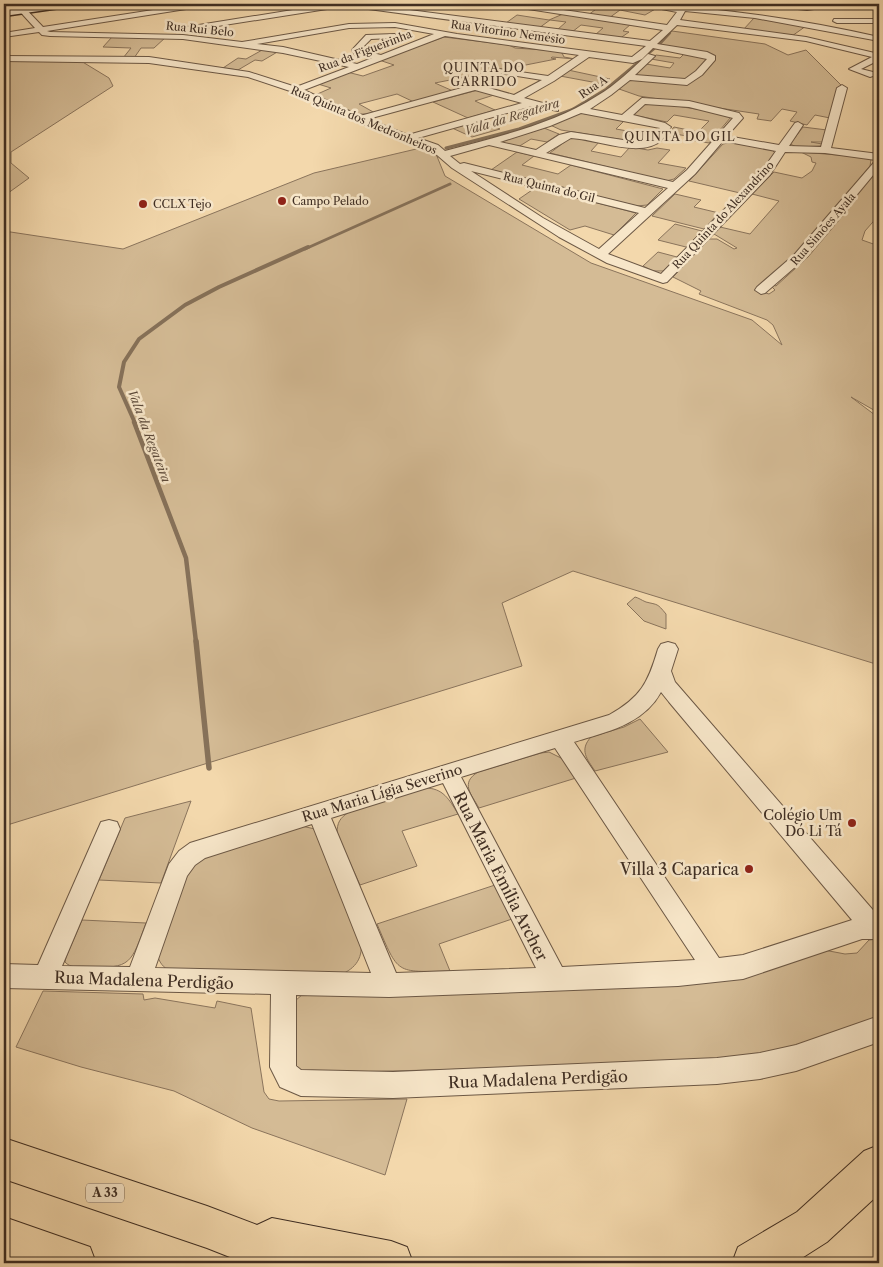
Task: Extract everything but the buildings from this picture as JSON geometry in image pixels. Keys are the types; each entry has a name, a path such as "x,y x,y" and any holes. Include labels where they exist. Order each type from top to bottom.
{"highway":[{"name":"A 33","path":"4,1159 207,1227 300,1263"},
{"path":"754,1263 812,1227 879,1166"},
{"path":"207,1227 391,1263"},
{"path":"4,1239 74,1263"},
{"path":"4,1256 18,1263"}],"main road":[{"path":"4,13 20,7 67,4"}],"street":[{"path":"146,36 343,4"},
{"path":"348,4 650,45 707,55 712,58 699,73 687,82 628,77"},
{"path":"509,4 521,4 671,25 806,39 877,55"},
{"path":"640,4 755,16 879,39"},
{"path":"770,4 807,8 813,4"},
{"path":"876,4 879,7"},
{"path":"20,7 42,30"},
{"path":"4,35 211,7 233,21"},
{"path":"671,25 681,11 674,8"},
{"path":"838,21 879,21"},
{"name":"Rua Vitorino Nemésio","path":"244,44 363,25 405,26 443,34 633,60 639,57 671,25"},
{"name":"Rua Rui Belo","path":"42,30 50,34 183,37 298,53 356,66"},
{"path":"546,48 561,43 565,33"},
{"name":"Rua da Figueirinha","path":"296,90 443,34"},
{"path":"380,57 358,53 356,50 367,39 376,36 393,36 423,42"},
{"name":"Rua A","path":"447,158 487,142 581,110 602,98 660,48"},
{"path":"515,98 551,79 587,54"},
{"path":"870,74 853,69 877,55"},
{"name":"Rua Quinta dos Medronheiros","path":"4,58 157,61 249,75 296,90 359,119 434,147 523,210 600,254 638,271 663,279"},
{"path":"502,71 551,79"},
{"path":"456,81 555,110"},
{"path":"359,119 476,87"},
{"path":"825,150 842,88"},
{"path":"600,254 675,186 738,118 736,115 723,111 646,100 640,102 627,115 636,120"},
{"path":"407,138 531,103"},
{"path":"538,154 566,135 580,135 640,146 652,143 666,127 658,123 581,110"},
{"name":"Rua Quinta do Alexandrino","path":"663,279 766,173 798,125"},
{"path":"721,138 782,149 825,150 879,157"},
{"path":"487,142 675,186"},
{"name":"Rua Quinta do Gil","path":"447,158 648,212"},
{"name":"Rua Simões Ayala","path":"761,290 798,258 879,162"},
{"name":"Rua Maria Lígia Severino","path":"138,980 176,871 186,858 198,850 215,843 318,813 616,720 641,705 651,695 668,649"},
{"path":"661,672 667,686 676,697 876,928"},
{"path":"560,738 706,958 712,971"},
{"name":"Rua Maria Emília Archer","path":"448,773 554,979"},
{"path":"318,813 389,985"},
{"path":"45,977 109,829"},
{"name":"Rua Madalena Perdigão","path":"4,976 389,985 712,971 743,967 862,928 876,928"},
{"name":"Rua Madalena Perdigão","path":"284,984 283,1067 286,1076 301,1083 393,1085 717,1071 760,1066 796,1058 879,1029"}],"shaded area":[{"path":"632,4 657,8 645,15 620,10 609,18 588,15 599,7 589,5"},
{"path":"563,14 631,24 623,31 629,32 619,39 595,35 603,28 581,25 572,32 557,30 566,22 550,20 539,28 506,23 517,15 549,20"},
{"path":"754,18 806,26 792,36 743,30"},
{"path":"672,31 765,44 788,55 806,50 841,85 830,118 815,115 807,125 790,121 797,112 782,109 771,121 757,119 759,114 639,96 619,89 646,64 670,68 674,63 651,59 656,55 680,58 685,53 654,45"},
{"path":"112,37 166,37 154,48 141,48 134,58 123,58 131,48 103,47"},
{"path":"444,37 509,45 515,48 558,51 564,57 575,59 552,57 556,59 435,83 453,91 414,102 397,94 359,104 375,113 359,114 351,112 313,96 331,88 318,84 347,72 363,76 394,65 379,60"},
{"path":"264,49 279,51 262,61 255,60 238,70 223,68 238,58 246,59"},
{"path":"4,60 81,61 109,78 113,86 11,152 11,163 29,178 4,196"},
{"path":"568,70 610,79 603,84 560,76"},
{"path":"478,90 494,95 475,101 495,110 468,118 433,102"},
{"path":"650,102 722,113 731,117 709,143 691,140 693,137 669,133 674,127 698,132 709,121 674,115 667,122 633,115 645,103"},
{"path":"580,113 625,120 616,129 633,132 624,140 561,130 548,124"},
{"path":"480,120 500,129 472,137 452,128"},
{"path":"803,127 827,130 823,142 811,142 822,144 821,146 797,147 790,144"},
{"path":"544,128 559,134 547,142 531,139 518,147 500,142"},
{"path":"571,137 600,141 591,151 621,157 630,147 648,150 657,148 670,150 658,163 686,168 674,179 666,181 550,153"},
{"path":"733,142 772,150 775,153 740,193 689,181 723,144"},
{"path":"429,146 434,149 445,176 591,263 752,320 782,345 773,325 767,320 699,294 701,291 673,277 709,239 717,239 734,249 737,248 714,234 720,227 750,234 779,201 752,194 774,172 802,178 812,171 816,163 812,162 811,157 801,152 862,157 871,160 870,166 794,256 759,291 769,294 775,290 772,287 773,285 776,286 808,257 856,200 853,199 879,168 879,215 865,231 862,240 879,246 879,413 851,397 879,418 879,665 573,571 502,603 522,666 4,826 4,231 123,249 314,173"},
{"path":"517,152 534,156 522,165 558,174 571,165 663,189 647,205 637,206 491,170"},
{"path":"535,188 636,213 614,235 585,226 570,230 519,199"},
{"path":"675,194 701,200 694,207 719,213 704,229 652,216"},
{"path":"675,224 702,231 686,247 658,240"},
{"path":"658,252 677,257 663,271 653,271 643,266"},
{"path":"635,597 661,608 666,614 666,629 644,621 627,604"},
{"path":"640,719 668,752 595,771 587,758 585,750 585,746 591,737 624,727"},
{"path":"549,752 563,759 576,778 479,808 470,793 468,785 469,780 478,772"},
{"path":"425,788 436,790 445,795 458,814 402,831 417,866 360,885 337,834 338,826 343,816 349,812"},
{"path":"191,801 161,883 99,880 125,818"},
{"path":"297,825 315,829 361,942 359,959 356,964 348,971 337,976 171,972 164,966 160,962 157,953 185,874 197,858"},
{"path":"495,885 512,919 439,944 450,971 409,970 395,962 377,924"},
{"path":"82,920 146,923 137,947 128,961 113,967 75,967 65,962"},
{"path":"879,939 879,1022 800,1047 720,1063 306,1073 296,1069 293,1058 295,1001 303,994 824,950 845,954 857,953 869,940"},
{"path":"43,991 143,994 144,1000 155,998 215,1008 217,1001 251,1008 264,1092 269,1099 279,1101 407,1099 385,1175 252,1128 174,1091 81,1067 16,1047"}],"waterway":[{"path":"658,46 670,33"},
{"name":"Vala da Regateira","path":"571,110 606,89 655,48"},
{"name":"Vala da Regateira","path":"446,148 519,129 574,109"},
{"name":"Vala da Regateira","path":"305,249 450,184"},
{"name":"Vala da Regateira","path":"135,423 119,387 124,362 139,339 185,305 219,287 308,247"},
{"name":"Vala da Regateira","path":"134,422 186,558 196,642"},
{"name":"Vala da Regateira","path":"196,641 209,768"}],"place":[{"name":"Campo Pelado","path":"282,201"},
{"name":"CCLX Tejo","path":"143,204"},
{"name":"Colégio Um Dó Li Tá","path":"852,823"},
{"name":"Villa 3 Caparica","path":"749,869"}],"district":[{"name":"QUINTA DO GARRIDO","path":"484,75"},
{"name":"QUINTA DO GIL","path":"680,137"}]}
